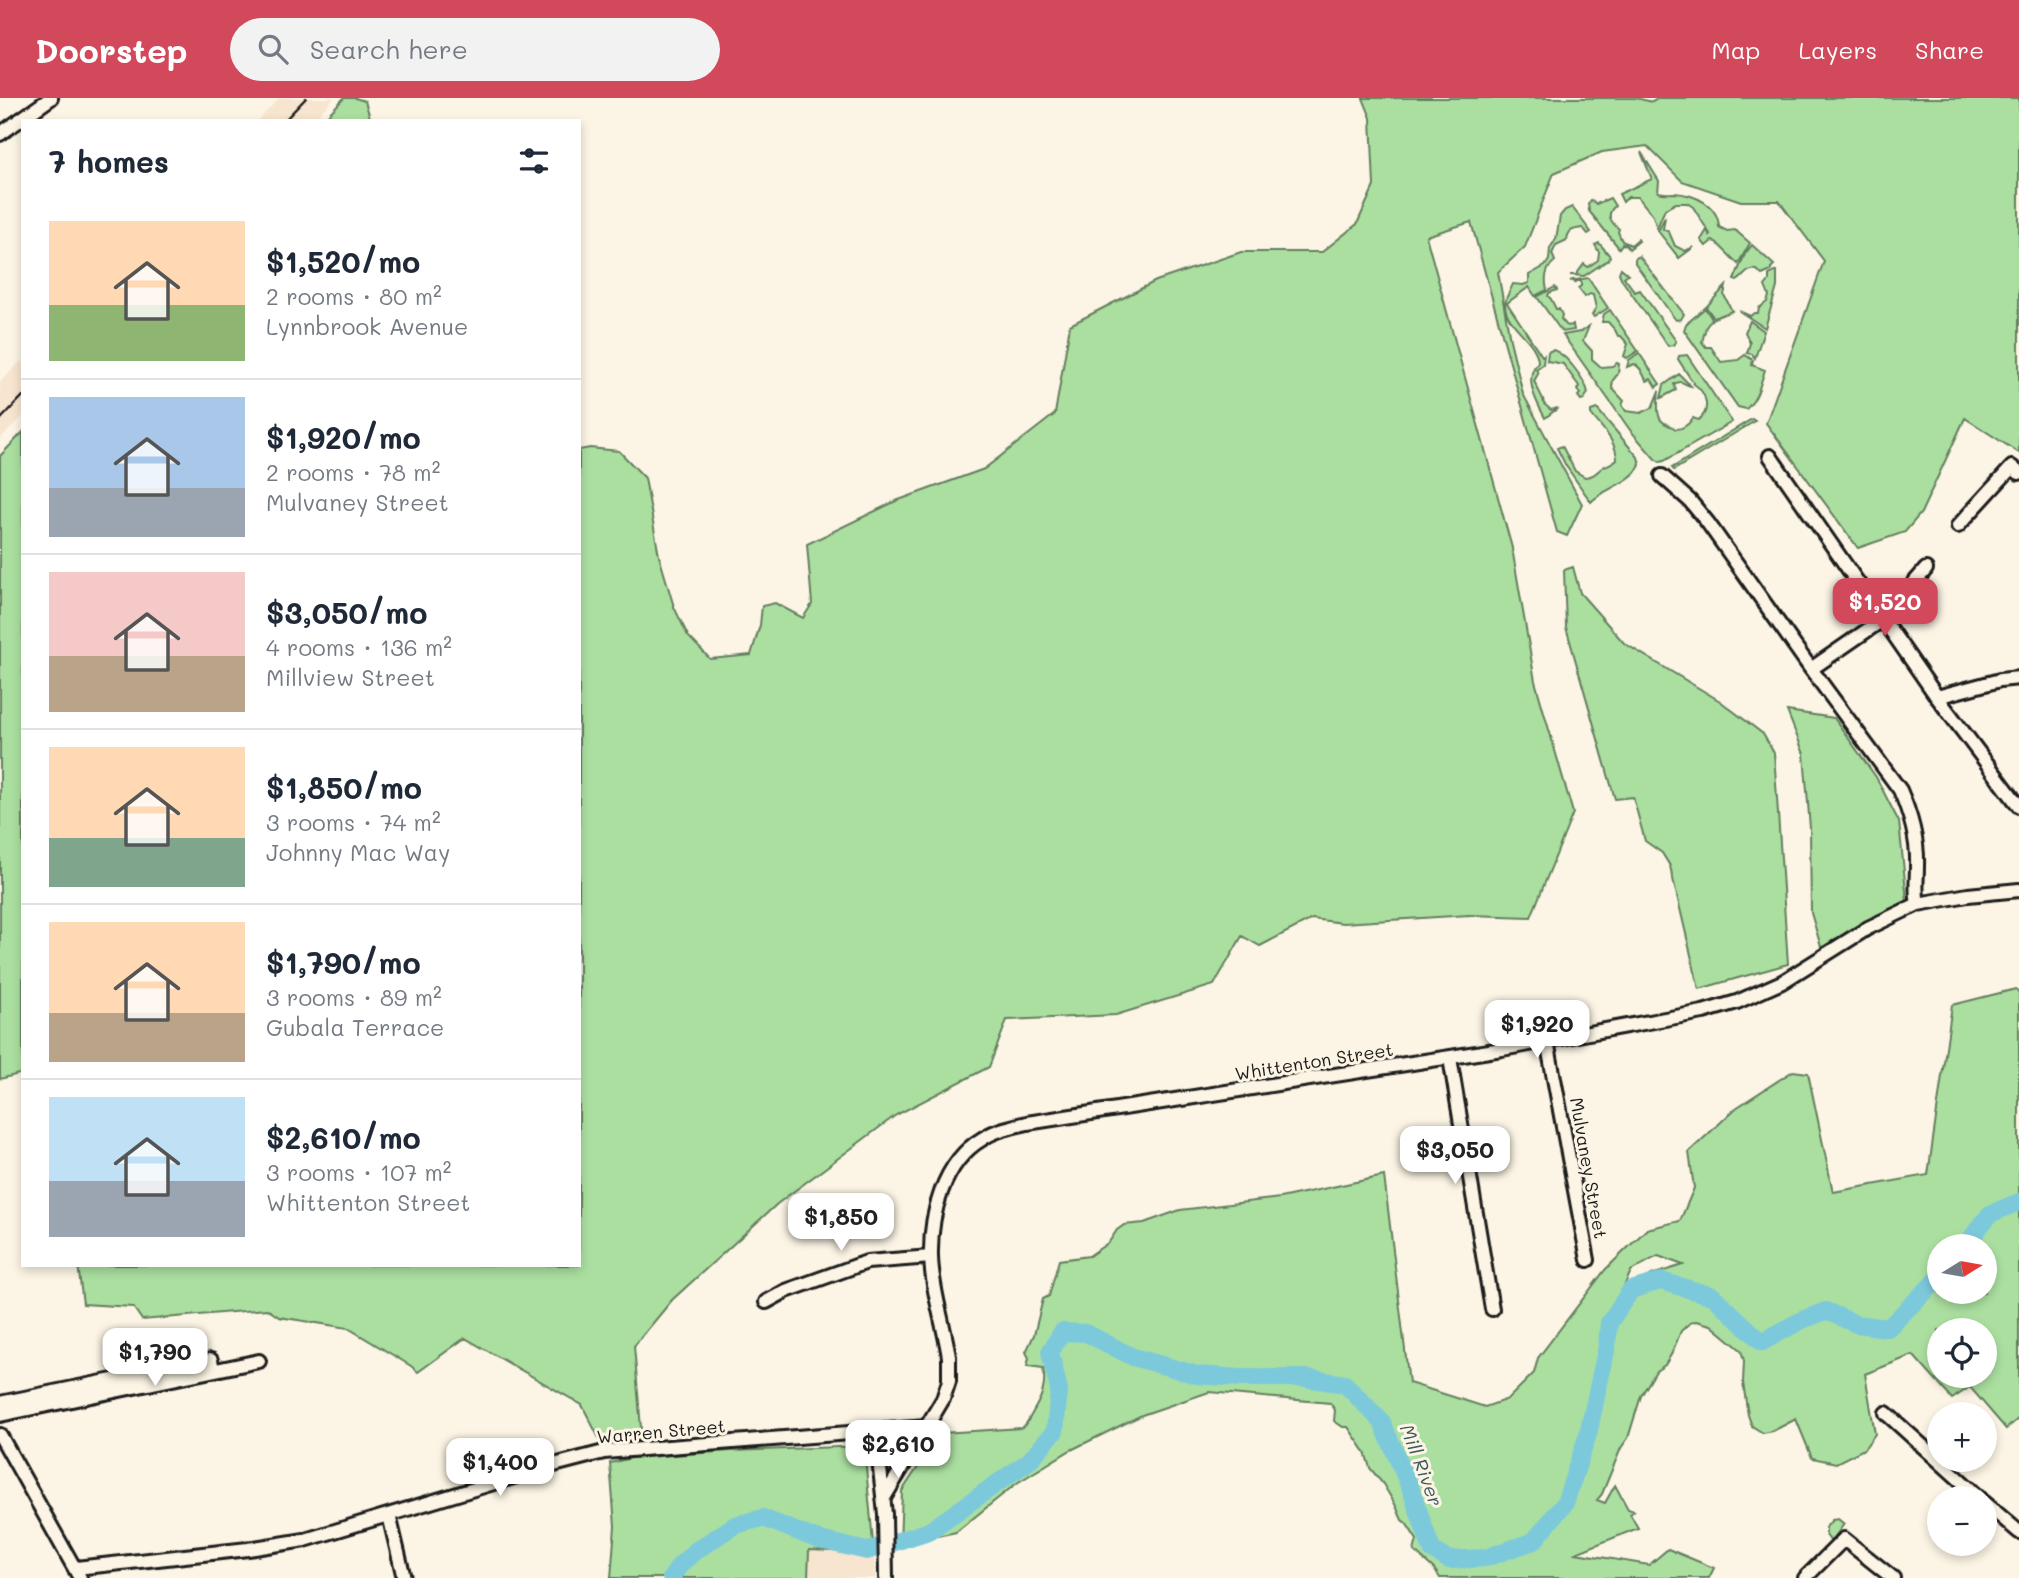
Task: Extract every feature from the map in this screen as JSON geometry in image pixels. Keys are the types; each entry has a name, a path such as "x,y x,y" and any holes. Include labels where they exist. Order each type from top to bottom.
{"street":[{"path":"21,119 51,98"},
{"path":"0,134 21,119"},
{"path":"1770,456 1882,620 2019,806"},
{"path":"1958,526 2015,470"},
{"path":"1662,476 1690,501 1708,523 1900,790 1909,813 1916,850 1918,904"},
{"path":"1811,669 1882,620 1926,569"},
{"path":"1937,697 2000,680 2019,678"},
{"name":"Whittenton Street","path":"884,1498 945,1394 950,1372 931,1257 933,1222 948,1175 970,1147 981,1139 1027,1123 1450,1058 1703,1012 1737,1002 1783,982 1868,928 1918,904 2019,890"},
{"name":"Mulvaney Street","path":"1547,1041 1588,1260"},
{"path":"1450,1058 1492,1309"},
{"path":"766,1302 798,1286 867,1262 931,1257"},
{"path":"0,1403 211,1360 213,1370"},
{"path":"0,1415 259,1361"},
{"path":"1886,1413 1967,1486"},
{"name":"Warren Street","path":"78,1573 284,1544 327,1534 550,1465 604,1452 927,1427"},
{"path":"876,1432 884,1498 886,1578"},
{"path":"0,1435 78,1573"},
{"path":"1997,1513 2019,1532"},
{"path":"389,1515 404,1578"},
{"path":"1805,1578 1844,1539 1893,1578"}],"shaded area":[{"path":"279,98 334,98 314,119 259,119"},
{"path":"21,361 21,418 0,439 0,382"},
{"path":"809,1550 874,1553 875,1578 808,1578"}],"green space":[{"path":"344,98 355,98 365,101 370,119 324,119"},
{"path":"1363,98 1636,98 1652,102 1659,98 2019,98 2019,453 1965,418 1921,513 1905,532 1858,548 1766,423 1824,261 1779,201 1741,201 1682,181 1647,146 1602,152 1554,173 1525,247 1498,272 1523,394 1582,504 1567,536 1557,532 1471,222 1426,236 1512,548 1535,681 1573,813 1531,917 1469,915 1343,923 1312,919 1260,946 1242,936 1214,985 1116,1015 1007,1020 989,1067 896,1115 777,1204 672,1300 634,1346 642,1440 603,1446 582,1405 465,1338 418,1372 348,1328 279,1317 267,1309 142,1320 133,1307 83,1304 78,1267 581,1267 581,450 619,451 645,478 659,556 674,607 688,636 710,659 751,655 760,625 762,606 775,603 803,618 812,604 807,544 896,501 984,469 1055,414 1070,325 1156,281 1241,252 1322,252 1357,224 1374,186 1371,118"},
{"path":"1641,152 1659,181 1658,192 1697,198 1710,207 1718,219 1719,227 1727,231 1735,230 1750,243 1738,264 1716,242 1712,241 1706,246 1701,240 1707,230 1710,234 1693,207 1687,203 1676,203 1665,209 1657,228 1653,216 1638,197 1628,197 1623,202 1619,194 1652,179"},
{"path":"1610,198 1615,206 1610,212 1610,218 1619,229 1622,241 1631,245 1638,239 1639,241 1629,249 1622,244 1619,248 1589,211 1588,204 1591,200 1596,204"},
{"path":"1572,207 1591,232 1588,234 1583,228 1574,230 1570,232 1567,240 1556,245 1552,254 1555,261 1546,274 1547,290 1535,296 1529,287 1507,303 1542,356 1544,355 1543,364 1536,369 1538,374 1534,381 1544,404 1551,410 1558,408 1545,418 1532,390 1532,375 1538,362 1536,354 1508,315 1506,299 1513,284 1529,283 1529,275 1545,266 1549,260 1550,248 1556,239 1560,216"},
{"path":"1665,217 1663,229 1669,232 1675,246 1685,251 1694,247 1679,258 1658,231"},
{"path":"1599,243 1610,256 1609,259 1584,276 1570,275 1576,275 1584,264 1588,267 1598,260 1599,252 1595,245"},
{"path":"1752,245 1774,265 1771,271 1762,275 1757,270 1751,270 1737,281 1734,280 1745,254"},
{"path":"1639,256 1684,314 1681,319 1676,320 1635,263"},
{"path":"1621,268 1628,274 1624,277 1635,292 1640,290 1676,341 1673,345 1668,346 1622,280 1619,273"},
{"path":"1777,271 1777,287 1765,328 1739,311 1750,316 1758,313 1769,296 1765,286 1769,275"},
{"path":"1588,278 1608,308 1594,317 1592,315 1596,308 1593,295 1585,297 1578,288 1581,281 1575,283 1573,280"},
{"path":"1726,286 1724,295 1732,311 1714,318 1706,307"},
{"path":"1555,287 1557,290 1548,296 1556,309 1559,309 1561,319 1567,326 1573,325 1574,330 1562,332 1537,297"},
{"path":"1705,308 1712,319 1706,327 1702,342 1706,347 1711,347 1721,362 1738,360 1745,355 1753,360 1752,365 1765,370 1756,396 1746,409 1738,407 1684,330 1686,324"},
{"path":"1610,310 1638,351 1627,358 1624,356 1628,344 1608,322 1602,322 1604,314"},
{"path":"1750,321 1764,331 1755,358 1747,353 1750,343 1745,332"},
{"path":"1589,326 1583,341 1592,351 1592,359 1601,367 1619,364 1612,388 1624,401 1622,405 1626,411 1641,413 1652,408 1659,391 1658,414 1666,424 1679,429 1693,418 1698,420 1705,412 1706,402 1678,359 1679,356 1687,355 1732,422 1664,461 1655,459 1630,430 1563,335 1580,332"},
{"path":"1552,350 1569,361 1579,375 1588,393 1584,399 1581,400 1578,396 1579,386 1563,364 1547,361 1548,352"},
{"path":"1639,353 1660,384 1656,387 1651,379 1647,381 1637,366 1634,364 1627,367 1629,360"},
{"path":"1679,374 1691,386 1681,382 1674,384 1676,390 1661,398 1664,385"},
{"path":"1597,409 1638,457 1640,465 1631,476 1591,502 1557,448 1562,446 1575,471 1585,477 1593,475 1617,459 1611,440 1591,414 1591,411"},
{"path":"1752,419 1755,421 1674,470 1672,468"},
{"path":"21,434 21,1074 0,1079 0,456"},
{"path":"1573,567 1580,593 1624,643 1720,701 1763,734 1774,753 1788,964 1699,989 1670,866 1662,853 1645,841 1633,797 1615,799 1566,627 1564,570"},
{"path":"1787,711 1834,718 1876,777 1899,822 1907,901 1822,950 1811,913 1810,828 1804,754"},
{"path":"2016,989 2019,993 2019,1418 2006,1429 1997,1418 1997,1402 1983,1402 1971,1388 1997,1388 1997,1318 1927,1318 1927,1371 1913,1355 1865,1374 1875,1434 1864,1449 1836,1463 1812,1458 1796,1419 1763,1433 1752,1426 1743,1383 1744,1361 1741,1350 1711,1325 1696,1321 1690,1323 1681,1331 1665,1365 1656,1371 1641,1396 1628,1438 1597,1500 1605,1503 1615,1485 1628,1509 1634,1511 1630,1514 1638,1528 1576,1553 1649,1565 1668,1549 1714,1568 1709,1578 1440,1578 1414,1551 1417,1540 1402,1520 1383,1484 1370,1468 1365,1452 1348,1427 1334,1421 1335,1410 1330,1403 1209,1392 1142,1415 1069,1451 1017,1483 956,1532 900,1544 902,1491 941,1433 1022,1428 1026,1424 1040,1398 1044,1376 1043,1368 1027,1366 1029,1358 1026,1352 1034,1335 1043,1299 1049,1296 1059,1260 1089,1256 1109,1242 1124,1225 1144,1223 1180,1210 1280,1198 1384,1176 1409,1383 1485,1407 1508,1399 1534,1373 1538,1358 1605,1270 1647,1229 1680,1221 1694,1188 1689,1152 1736,1108 1793,1071 1808,1073 1833,1192 1928,1175 1952,1005","holes":["1658,1256 1683,1265 1651,1275 1640,1287 1616,1304 1631,1271"]},
{"path":"1942,1388 1968,1388 1952,1399"},
{"path":"917,1433 889,1480 884,1437"},
{"path":"864,1446 874,1553 809,1550 808,1578 611,1578 615,1526 610,1463 632,1458 731,1451"},
{"path":"1838,1519 1844,1524 1831,1542 1826,1535 1826,1527 1832,1520"}],"waterway":[{"name":"Mill River","path":"1974,1234 1990,1214 2019,1202"},
{"name":"Mill River","path":"671,1578 695,1551 735,1525 763,1518 816,1539 867,1551 929,1531 1029,1461 1055,1431 1059,1390 1050,1352 1062,1332 1086,1333 1133,1357 1197,1375 1305,1378 1345,1384 1382,1422 1411,1490 1432,1550 1449,1560 1485,1558 1534,1541 1565,1503 1588,1434 1607,1346 1609,1323 1631,1290 1661,1281 1713,1296 1762,1342 1802,1320 1826,1311 1856,1324 1888,1328 1927,1290"}],"railway":[{"path":"286,119 306,98"},
{"path":"0,420 21,398"}]}
